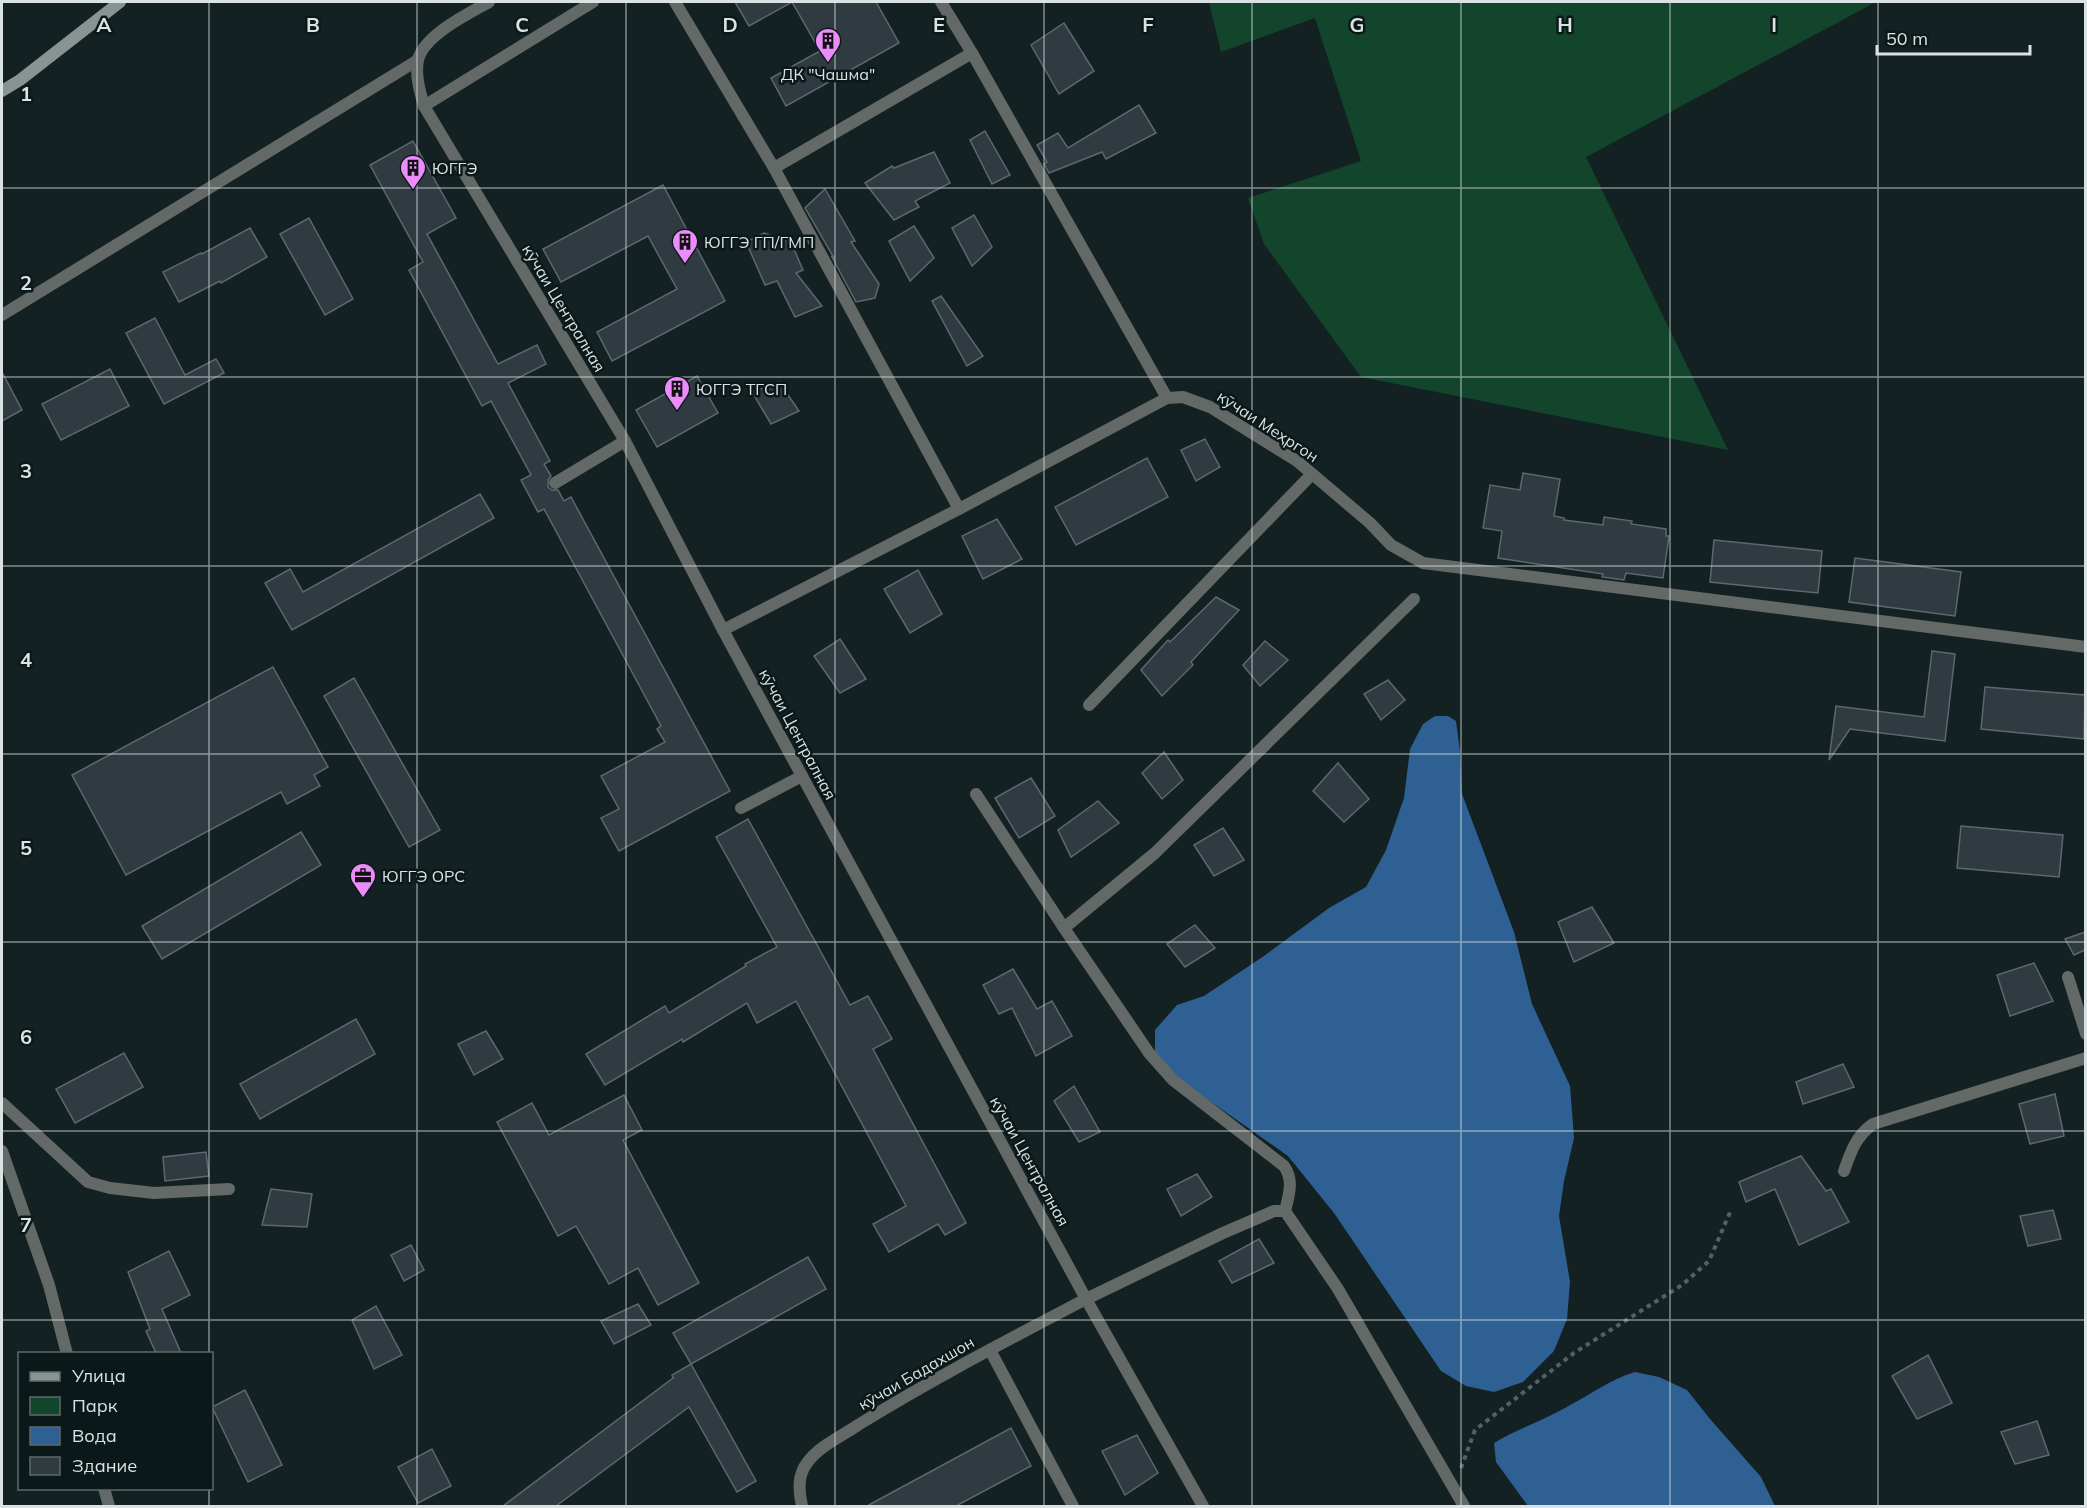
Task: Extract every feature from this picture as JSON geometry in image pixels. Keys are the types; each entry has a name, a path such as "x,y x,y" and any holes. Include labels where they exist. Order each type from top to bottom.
{"main road":[{"path":"2,92 120,2"}],"street":[{"path":"2,315 418,60 426,44 438,34 489,2"},
{"path":"424,106 593,2"},
{"path":"675,2 774,168 959,509"},
{"path":"723,630 959,509 1167,398 972,53 940,2"},
{"path":"774,168 972,53"},
{"name":"кӯчаи Централная","path":"418,60 419,88 424,106 625,441 802,776 1086,1299 1203,1506"},
{"name":"кӯчаи Меҳргон","path":"1167,398 1183,398 1210,407 1297,461 1370,523 1391,545 1423,563 2085,647"},
{"path":"555,483 625,441"},
{"path":"1089,705 1312,474"},
{"path":"1064,928 1155,853 1414,599"},
{"path":"741,808 802,776"},
{"path":"976,794 1149,1053 1173,1080 1284,1166 1290,1180 1285,1211 1338,1289 1461,1501"},
{"path":"2067,977 2085,1034"},
{"path":"1844,1171 1853,1145 1862,1131 1874,1124 2085,1059"},
{"path":"2,1103 88,1182 110,1188 154,1193 229,1189"},
{"path":"2,1151 49,1285 67,1352"},
{"name":"кӯчаи Бадахшон","path":"802,1506 799,1493 800,1478 806,1463 819,1450 872,1417 1086,1299 1233,1228 1274,1211 1285,1211"},
{"path":"990,1350 1073,1506"},
{"path":"105,1490 109,1506"}],"path":[{"path":"1461,1501 1461,1467 1475,1430 1574,1353 1682,1286 1709,1261 1731,1210"}],"green space":[{"path":"1209,2 1876,2 1586,157 1728,450 1361,377 1264,244 1248,198 1361,161 1315,18 1221,52"}],"water":[{"path":"1435,716 1448,716 1456,721 1462,794 1514,932 1532,1004 1570,1086 1574,1138 1559,1216 1570,1282 1567,1319 1554,1351 1523,1382 1494,1392 1466,1386 1441,1371 1334,1213 1288,1156 1170,1073 1155,1056 1155,1030 1177,1005 1204,996 1264,956 1329,908 1366,887 1386,850 1404,798 1410,749 1423,724"},
{"path":"1635,1372 1659,1377 1687,1390 1761,1477 1775,1506 1528,1506 1496,1462 1494,1443 1556,1413 1607,1384"}],"building":[{"path":"735,2 792,2 749,26"},
{"name":"ДК \"Чашма\"","path":"792,2 876,2 899,43 786,106 771,78 820,51"},
{"path":"1064,23 1094,71 1059,94 1031,45"},
{"path":"1139,105 1156,133 1106,159 1102,152 1049,173 1044,164 1047,162 1037,145 1058,133 1068,148"},
{"path":"985,131 1010,175 992,184 970,140"},
{"path":"413,141 456,218 427,234 498,364 537,345 546,364 508,383 550,461 544,464 551,476 548,480 548,487 558,490 564,501 571,497 730,791 619,851 601,818 619,809 601,776 665,742 657,729 661,726 544,509 538,512 521,480 531,475 491,401 482,406 409,270 423,262 370,165"},
{"path":"934,152 950,183 915,201 919,207 894,220 865,183 892,166 894,168"},
{"name":"ЮГГЭ ГП/ГМП","path":"663,185 725,301 612,361 597,332 677,289 648,236 561,282 543,249"},
{"path":"825,189 855,241 851,242 879,284 875,298 856,302 805,208"},
{"path":"974,215 992,247 972,266 952,228"},
{"path":"309,218 353,299 325,315 280,234"},
{"path":"914,226 934,258 910,281 889,241"},
{"path":"250,228 267,257 221,283 220,281 179,302 163,272"},
{"path":"764,233 791,242 803,270 796,273 822,306 795,317 777,281 765,285 746,242"},
{"path":"941,296 983,356 967,366 932,301"},
{"path":"155,318 185,375 216,359 224,373 164,404 126,333"},
{"path":"110,369 129,406 61,440 42,404"},
{"path":"2,372 22,410 2,421"},
{"name":"ЮГГЭ ТГСП","path":"697,376 718,413 657,447 636,410"},
{"path":"779,382 799,411 771,424 752,392"},
{"path":"1205,439 1220,467 1196,481 1181,450"},
{"path":"1147,458 1168,497 1076,545 1055,507"},
{"path":"1523,473 1560,479 1554,516 1564,518 1564,520 1603,525 1604,517 1666,529 1666,536 1669,536 1663,578 1626,573 1624,580 1602,577 1603,574 1498,558 1502,531 1483,528 1490,485 1520,490"},
{"path":"480,494 494,518 292,630 265,583 290,569 303,592"},
{"path":"997,519 1022,559 983,579 962,536"},
{"path":"1714,540 1822,551 1818,593 1710,582"},
{"path":"1855,558 1961,572 1955,616 1849,602"},
{"path":"918,570 942,614 910,633 884,589"},
{"path":"1216,597 1239,610 1191,662 1193,665 1162,696 1141,670 1168,640 1170,642"},
{"path":"840,639 866,679 840,693 814,656"},
{"path":"1265,641 1288,660 1260,686 1243,665"},
{"path":"1932,651 1955,654 1945,741 1850,729 1829,760 1836,706 1924,717"},
{"path":"273,667 328,767 314,775 320,786 287,804 281,792 126,875 72,775"},
{"path":"354,678 440,830 409,847 324,696"},
{"path":"1388,680 1405,700 1381,720 1364,694"},
{"path":"1985,687 2085,695 2084,739 1981,729"},
{"path":"1164,752 1183,780 1162,799 1142,773"},
{"path":"1338,763 1369,799 1344,822 1313,791"},
{"path":"1031,778 1055,816 1019,838 995,798"},
{"path":"1098,801 1119,823 1071,857 1058,830"},
{"path":"748,819 850,1005 868,996 892,1039 873,1049 966,1223 945,1235 938,1224 889,1252 873,1224 906,1206 796,1001 757,1023 747,1003 605,1085 586,1054 665,1006 669,1013 746,966 745,964 777,947 716,837"},
{"path":"1961,826 2063,835 2059,877 1957,868"},
{"path":"1223,828 1244,860 1214,876 1194,845"},
{"path":"301,832 321,865 162,959 142,926"},
{"path":"1592,907 1614,943 1574,962 1558,922"},
{"path":"1195,925 1215,948 1185,967 1167,944"},
{"path":"2085,932 2085,950 2074,955 2065,939"},
{"path":"2034,963 2053,1001 2010,1016 1997,975"},
{"path":"1013,969 1037,1009 1052,1001 1072,1036 1036,1056 1012,1008 999,1014 983,985"},
{"path":"356,1019 375,1054 260,1119 240,1084"},
{"path":"486,1031 503,1059 474,1075 458,1044"},
{"path":"124,1053 143,1087 75,1123 56,1089"},
{"path":"1843,1064 1854,1087 1803,1104 1796,1082"},
{"path":"1074,1086 1100,1132 1079,1142 1054,1101"},
{"path":"2055,1094 2064,1136 2030,1144 2019,1104"},
{"path":"624,1095 642,1130 623,1140 699,1283 658,1305 638,1268 609,1284 576,1226 558,1236 497,1122 532,1103 549,1135"},
{"path":"206,1152 209,1176 165,1181 163,1157"},
{"path":"1801,1156 1826,1191 1831,1189 1849,1222 1799,1245 1775,1189 1746,1202 1739,1182"},
{"path":"1197,1174 1212,1197 1181,1216 1167,1189"},
{"path":"271,1189 312,1194 307,1227 262,1225"},
{"path":"2053,1210 2061,1239 2028,1246 2020,1216"},
{"path":"1259,1239 1274,1263 1232,1283 1219,1261"},
{"path":"411,1245 424,1270 404,1281 391,1255"},
{"path":"169,1251 190,1295 162,1309 181,1352 156,1352 146,1331 150,1329 128,1272"},
{"path":"808,1257 826,1289 691,1364 673,1333"},
{"path":"638,1304 651,1325 614,1344 601,1321"},
{"path":"376,1306 402,1355 374,1369 352,1320"},
{"path":"1928,1355 1952,1403 1917,1419 1892,1376"},
{"path":"691,1364 756,1481 737,1492 689,1407 556,1506 503,1506 673,1378 672,1375"},
{"path":"245,1390 282,1465 248,1482 213,1406"},
{"path":"2037,1421 2049,1455 2015,1464 2001,1432"},
{"path":"1011,1428 1031,1466 956,1506 867,1506"},
{"path":"1137,1435 1158,1473 1125,1495 1102,1451"},
{"path":"432,1449 451,1486 418,1503 398,1467"}],"place":[{"name":"ДК \"Чашма\"","path":"828,64"},
{"name":"ЮГГЭ","path":"413,191"},
{"name":"ЮГГЭ ГП/ГМП","path":"685,265"},
{"name":"ЮГГЭ ТГСП","path":"677,412"},
{"name":"ЮГГЭ ОРС","path":"363,899"}]}
